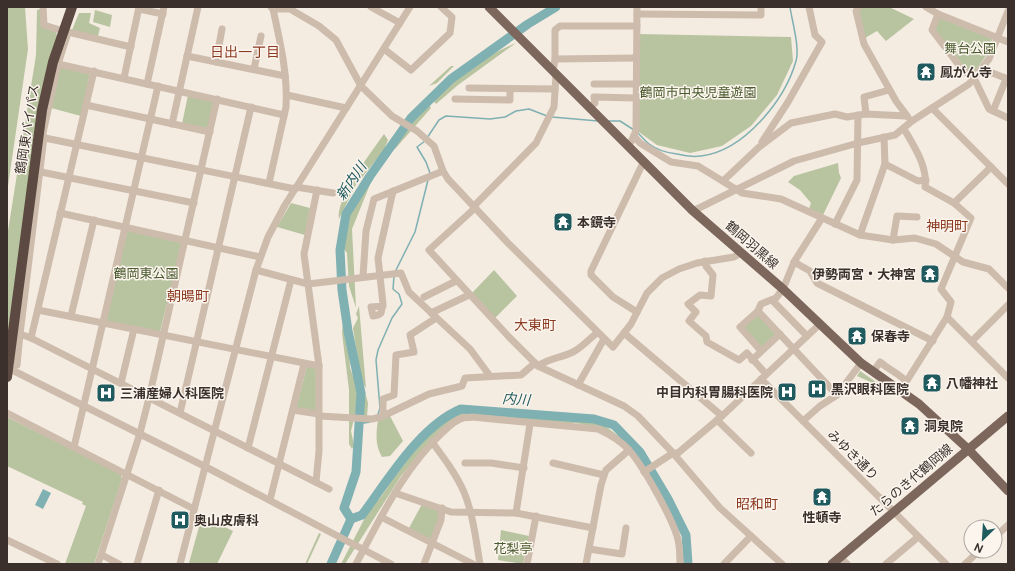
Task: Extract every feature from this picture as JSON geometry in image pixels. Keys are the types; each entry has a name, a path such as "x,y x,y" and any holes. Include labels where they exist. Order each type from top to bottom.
{"highway":[{"name":"鶴岡東バイパス","path":"11,370 49,77 72,7"}],"main road":[{"name":"鶴岡羽黒線","path":"488,7 693,211 782,289 861,363 919,404 968,449 1008,491"},
{"name":"たらのき代鶴岡線","path":"832,564 1008,416"}],"street":[{"path":"43,7 44,25 131,47"},
{"path":"172,124 178,91 198,7"},
{"path":"371,7 400,23"},
{"path":"180,564 256,270 274,223 410,7"},
{"path":"384,49 411,70 450,33 452,17 441,7"},
{"path":"720,7 720,15"},
{"path":"627,145 631,142 634,136 637,11 720,15 761,15 761,7"},
{"path":"758,148 788,102 822,42 815,35 809,7"},
{"path":"926,7 938,14 1008,42"},
{"path":"124,78 139,8 163,11 147,84"},
{"path":"269,183 284,115 286,95 282,50 272,8 290,9 319,26 336,40 361,86 392,116 417,131 434,146 443,171 448,179 613,347 624,333 647,293 662,278 679,269 705,261 734,257 741,253"},
{"path":"856,8 864,44 889,90 906,116 912,121"},
{"path":"693,211 736,188 794,161 858,143 895,135 912,121 969,84 989,59 1008,11"},
{"path":"938,14 932,30 962,68 973,79 989,109 1008,118"},
{"path":"637,26 560,26 555,30 554,107 536,142 475,207 429,250 456,281 537,365 624,406 638,416 673,453 720,508 782,564"},
{"path":"216,62 222,29"},
{"path":"65,31 41,137 41,172 20,334 11,370 140,433 391,564"},
{"path":"254,69 261,36"},
{"path":"187,56 285,76"},
{"path":"555,59 636,58"},
{"path":"58,64 284,115"},
{"path":"982,69 1007,79 994,111"},
{"path":"31,338 94,71"},
{"path":"594,84 636,84"},
{"path":"74,447 158,86"},
{"path":"469,88 555,89"},
{"path":"455,99 510,100 510,89"},
{"path":"835,224 856,180 858,143 864,97 889,90"},
{"path":"286,95 346,108"},
{"path":"589,107 595,103 594,97 636,98"},
{"path":"98,564 140,433 149,398 217,100"},
{"path":"86,105 210,132"},
{"path":"180,413 251,107"},
{"path":"932,108 1008,184"},
{"path":"723,181 758,148 791,123 835,114 847,117 862,115 906,116"},
{"path":"901,390 947,317 951,302 941,289 971,218 954,204 925,187 926,180 916,150 904,129"},
{"path":"634,136 640,143 671,162 698,166 742,192 782,199 860,235 893,240 915,238 936,244 963,262 989,269 1008,288"},
{"path":"41,137 295,188 333,193"},
{"path":"860,235 885,164 884,137"},
{"path":"637,312 612,297 591,275 591,271 644,161"},
{"path":"885,164 918,181 926,180"},
{"path":"954,204 991,167"},
{"path":"361,278 366,231 374,200 443,171"},
{"path":"41,172 194,203"},
{"path":"316,482 319,451 319,366 304,254 317,190"},
{"path":"382,306 378,258 393,192"},
{"path":"60,213 260,257"},
{"path":"893,240 897,216 917,217"},
{"path":"761,351 740,328 758,310 761,304 776,298 782,289 794,262 822,218"},
{"path":"71,316 94,220"},
{"path":"705,261 706,266 713,275 711,296 700,295 688,304 696,312 689,321 706,336 707,342 739,360 747,353 752,360 780,334"},
{"path":"794,262 810,271 817,283 933,341"},
{"path":"256,270 308,284 401,274 409,292 470,349 490,376"},
{"path":"248,448 291,280"},
{"path":"424,297 456,281"},
{"path":"431,313 469,294"},
{"path":"772,300 807,336"},
{"path":"972,341 1008,305"},
{"path":"38,310 319,366"},
{"path":"758,310 837,395"},
{"path":"947,317 1008,378"},
{"path":"383,415 383,399 394,395 396,355 414,352 410,335 436,318"},
{"path":"644,472 673,453 678,453 719,418 820,324"},
{"path":"121,383 134,329"},
{"path":"293,410 343,418 372,419 429,394 462,386 465,378 521,375 546,360 562,357 575,352 597,332"},
{"path":"624,333 719,418 751,453"},
{"path":"20,334 31,338 121,383 329,489"},
{"path":"578,385 604,339"},
{"name":"みゆき通り","path":"752,360 763,377 803,422 946,564"},
{"path":"873,372 880,362 886,368 895,371 906,381"},
{"path":"803,422 820,406 837,395 861,363"},
{"path":"270,500 304,364"},
{"path":"7,413 194,509"},
{"path":"356,564 362,548 395,493 432,442 453,422 463,418 598,429 614,436 629,450 644,472 674,527 678,538 680,564"},
{"path":"516,513 530,424"},
{"path":"432,442 446,461 464,492 470,511 480,564"},
{"path":"586,564 604,475 606,470 629,450"},
{"path":"465,463 491,463 524,468"},
{"path":"553,463 604,475"},
{"path":"137,564 159,490"},
{"path":"395,493 451,512 470,511 516,513 593,528"},
{"path":"424,564 441,520 442,508"},
{"path":"527,564 536,516"},
{"path":"381,518 432,545 473,564"},
{"path":"589,549 622,554 626,528"},
{"path":"724,564 752,536"},
{"path":"886,564 918,536"},
{"path":"7,540 57,564"},
{"path":"102,555 120,564"},
{"path":"840,557 847,564"}],"green space":[{"path":"7,7 25,7 28,49 7,193"},
{"path":"863,7 889,7 914,19 886,41 877,31 865,38 858,12"},
{"path":"41,9 42,26 56,31 57,36 7,353 7,237 36,55 37,10"},
{"path":"95,10 112,15 110,27 93,22"},
{"path":"79,13 91,13 89,23 100,28 98,36 72,30"},
{"name":"舞台公園","path":"939,18 991,38 992,40 988,53 973,74 970,74 935,30"},
{"name":"鶴岡市中央児童遊園","path":"639,34 791,37 793,61 777,95 751,126 722,146 690,153 657,145 639,132"},
{"path":"516,43 458,85 436,104 433,100 482,60"},
{"path":"451,66 454,66 437,83 429,86"},
{"path":"60,67 90,73 81,116 51,108"},
{"path":"188,95 214,101 208,129 182,124"},
{"path":"428,104 431,108 395,149 392,148 415,115"},
{"path":"384,134 388,140 384,150 355,186 339,219 339,210 348,188 363,163"},
{"path":"838,163 841,178 823,215 809,209 811,203 800,190 788,182 794,176"},
{"path":"373,177 352,229 356,308 349,286 347,253 343,248 347,216 360,194"},
{"path":"291,203 310,208 305,235 277,227"},
{"name":"鶴岡東公園","path":"126,230 182,243 160,332 106,321"},
{"path":"494,270 517,296 495,318 471,294"},
{"path":"359,306 366,388 361,381 353,328 358,318 356,314"},
{"path":"758,313 778,334 762,350 741,328"},
{"path":"343,321 349,343 350,368 359,398 351,431 354,445 352,449 349,444 349,390 342,333"},
{"path":"307,366 314,367 317,371 317,413 296,409"},
{"path":"860,371 888,390 857,376"},
{"path":"365,392 368,403 367,417 362,417 362,398"},
{"path":"477,411 526,418 585,420 601,423 628,443 645,467 626,444 599,428 576,423 549,423 469,414 456,418 425,447 401,476 345,564 341,564 371,506 380,498 392,480 425,439 450,417 462,413"},
{"path":"390,416 403,441 390,456 382,457 378,448 377,439 378,420"},
{"path":"7,417 121,474 122,479 94,564 65,564 86,506 82,504 83,502 7,466"},
{"path":"422,504 441,510 432,543 408,530"},
{"path":"202,516 233,531 217,564 189,563"},
{"name":"花梨亭","path":"501,530 529,536 523,564 498,560"},
{"path":"319,533 321,534 307,564 305,564"}],"water":[{"path":"43,489 51,493 43,509 35,505"}],"waterway":[{"name":"新内川","path":"351,519 344,508 356,472 361,393 348,331 342,290 340,250 346,214 370,176 411,118 451,79 528,24 556,7"},
{"path":"638,133 649,144 659,150 686,156 701,156 717,152 732,145 747,134 772,107 783,92 791,76 796,61 797,49 790,7"},
{"path":"427,138 439,120 446,116 490,119 505,117 516,111 529,109 547,116"},
{"path":"552,117 598,121"},
{"path":"608,121 620,121 634,130"},
{"path":"425,141 417,147 426,162 430,173"},
{"path":"396,270 415,232 428,180"},
{"path":"378,414 380,408 376,360 378,350 392,318 402,304 399,294 393,289 394,276"},
{"name":"内川","path":"331,564 351,519 362,515 406,455 419,441 446,417 461,409 594,419 614,425 640,452 668,499 686,535 688,564"},
{"path":"358,424 370,422"}],"place":[{"name":"鳳がん寺","path":"926,72"},
{"name":"本鏡寺","path":"563,222"},
{"name":"伊勢両宮・大神宮","path":"930,274"},
{"name":"保春寺","path":"857,336"},
{"name":"八幡神社","path":"932,383"},
{"name":"黒沢眼科医院","path":"817,389"},
{"name":"中目内科胃腸科医院","path":"787,392"},
{"name":"三浦産婦人科医院","path":"106,393"},
{"name":"洞泉院","path":"910,426"},
{"name":"性頓寺","path":"822,497"},
{"name":"奥山皮膚科","path":"180,520"}],"district":[{"name":"日出一丁目","path":"245,52"},
{"name":"神明町","path":"947,226"},
{"name":"朝暘町","path":"188,296"},
{"name":"大東町","path":"535,325"},
{"name":"昭和町","path":"757,504"}]}
